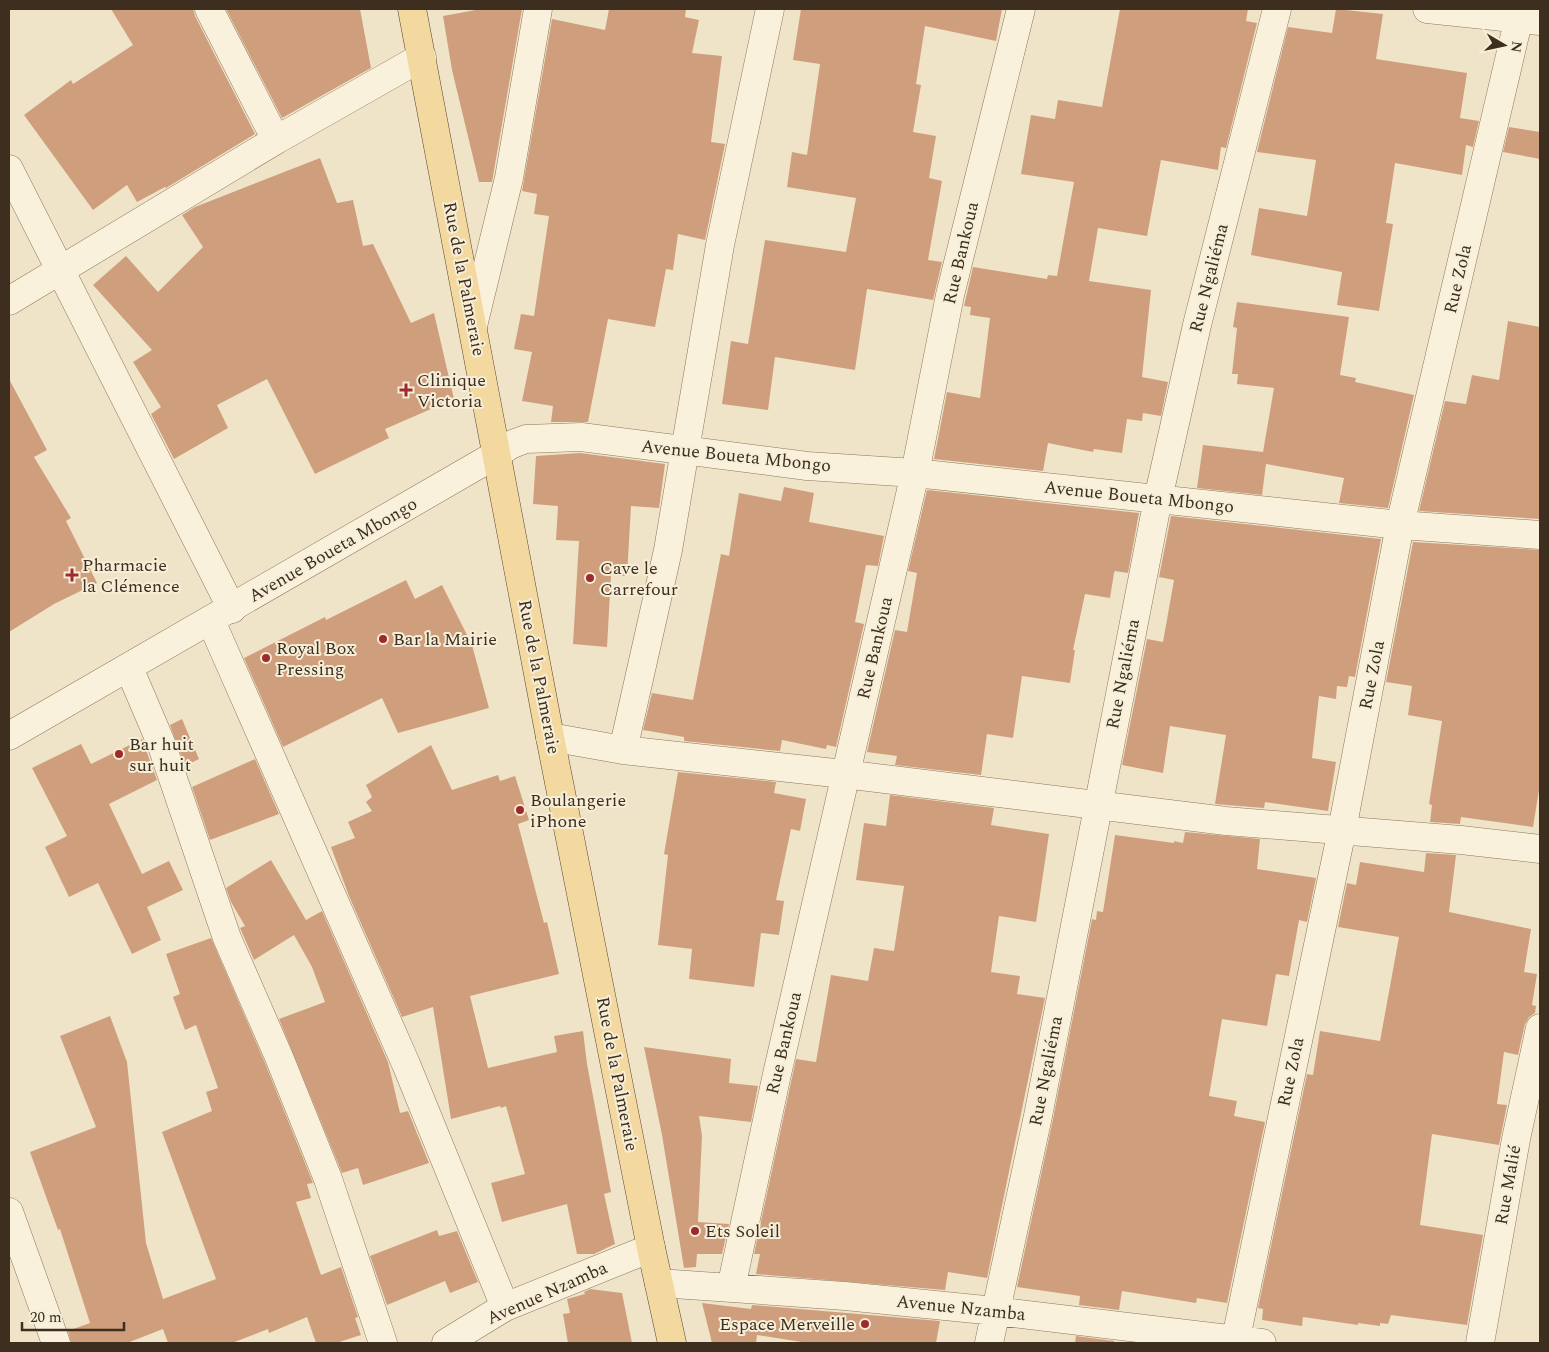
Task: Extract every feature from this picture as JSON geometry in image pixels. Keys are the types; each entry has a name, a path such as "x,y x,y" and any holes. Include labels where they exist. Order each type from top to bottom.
{"main road":[{"name":"Rue de la Palmeraie","path":"412,9 550,738 650,1248 672,1343"}],"street":[{"path":"209,9 276,140"},
{"path":"473,326 509,178 538,9"},
{"path":"623,750 666,558 720,245 770,9"},
{"name":"Rue Bankoua","path":"731,1288 844,774 869,677 915,473 950,295 1021,9"},
{"name":"Rue Ngaliéma","path":"989,1343 1038,1116 1158,499 1197,325 1277,9"},
{"path":"1426,9 1527,16"},
{"name":"Rue Zola","path":"1244,1342 1400,525 1527,16"},
{"path":"9,301 276,140 422,57"},
{"path":"9,169 61,270 222,615 505,1307"},
{"name":"Avenue Boueta Mbongo","path":"9,736 222,615 510,445 526,438 581,437 685,452 807,466 915,473 1400,525 1540,535"},
{"path":"129,668 161,743 227,938 279,1057 328,1178 383,1343"},
{"path":"550,738 623,750 844,774 1226,821 1461,840 1540,849"},
{"name":"Rue Malié","path":"1480,1343 1516,1139 1540,1028"},
{"path":"9,1212 56,1343"},
{"name":"Avenue Nzamba","path":"446,1343 505,1307 650,1248"},
{"name":"Avenue Nzamba","path":"659,1282 995,1311 1244,1342"}],"building":[{"path":"111,9 193,9 255,134 166,188 137,202 127,185 93,210 24,115 71,80 73,84 133,45"},
{"path":"226,9 360,9 371,68 282,118"},
{"path":"481,9 522,9 492,182 479,182 452,70 443,16"},
{"path":"609,9 686,9 685,17 699,20 692,53 722,56 711,142 725,144 705,240 678,234 673,270 666,269 655,327 608,319 588,422 551,422 553,406 522,401 532,352 514,349 521,314 534,316 549,216 534,214 537,194 522,191 552,19 605,30"},
{"path":"801,9 1002,9 996,41 925,26 916,84 921,85 913,132 936,136 929,178 942,181 928,260 942,262 933,300 867,289 855,370 775,357 768,410 722,404 731,341 748,344 765,240 846,252 856,198 787,187 792,152 807,155 820,64 793,60"},
{"path":"1120,9 1248,9 1246,21 1257,23 1226,148 1221,147 1218,170 1161,160 1147,236 1098,228 1089,281 1151,290 1142,377 1168,382 1161,416 1143,413 1142,421 1127,419 1122,453 1094,449 1093,452 1048,443 1043,471 934,459 947,392 980,398 990,318 970,315 971,307 964,306 973,267 1047,279 1048,275 1057,276 1074,182 1021,174 1031,115 1055,119 1058,100 1102,107"},
{"path":"1336,9 1383,14 1376,59 1467,73 1460,118 1479,121 1473,147 1466,145 1462,175 1395,163 1386,223 1393,224 1379,311 1337,305 1342,272 1251,255 1259,208 1307,216 1316,160 1257,152 1288,27 1332,33"},
{"path":"1509,127 1540,132 1540,159 1503,152"},
{"path":"320,158 337,203 353,200 363,246 373,244 411,323 434,313 454,399 385,429 389,438 315,474 267,379 217,405 228,428 174,459 151,414 161,407 133,362 152,350 93,285 126,256 158,292 203,247 182,215 195,207"},
{"path":"1237,302 1349,317 1340,375 1356,378 1355,382 1414,395 1388,508 1339,503 1344,478 1266,464 1262,495 1197,488 1203,445 1263,452 1274,388 1237,384 1238,374 1232,374 1237,328 1233,327"},
{"path":"1508,321 1540,327 1540,519 1419,511 1445,401 1466,404 1472,375 1499,380"},
{"path":"9,379 47,450 34,457 71,518 66,521 97,583 54,604 9,632"},
{"path":"580,453 665,464 659,508 631,506 627,576 611,575 607,647 573,644 579,541 556,540 558,506 533,504 536,456"},
{"path":"784,487 814,493 809,522 884,536 878,566 866,565 855,622 864,624 836,747 827,745 826,749 782,740 780,751 684,741 684,737 643,730 652,693 693,700 721,554 729,556 739,493 781,501"},
{"path":"927,490 1139,513 1128,573 1115,571 1110,598 1085,594 1073,650 1075,650 1070,683 1022,676 1013,738 987,734 981,775 895,765 897,756 867,752 895,630 907,632 917,573 908,571"},
{"path":"1171,516 1381,539 1355,677 1349,676 1347,687 1337,686 1336,699 1319,696 1312,758 1336,762 1328,811 1265,802 1264,808 1215,804 1226,735 1170,726 1163,773 1122,765 1147,639 1163,642 1174,580 1159,577"},
{"path":"1413,542 1540,550 1540,784 1533,827 1461,817 1460,824 1430,822 1432,805 1429,804 1442,721 1408,715 1412,686 1386,682"},
{"path":"406,580 415,599 442,585 472,645 489,708 398,733 382,698 283,747 244,658 325,617 326,620"},
{"path":"182,719 199,759 185,766 170,725"},
{"path":"142,739 157,780 109,804 142,874 169,861 183,890 147,907 161,940 132,954 98,883 69,897 45,847 67,836 32,768 81,744 91,764"},
{"path":"431,745 452,790 498,775 500,781 515,776 529,820 518,824 544,923 547,922 559,974 470,996 488,1068 557,1052 554,1036 583,1031 587,1064 611,1192 604,1194 615,1244 594,1254 577,1254 567,1204 502,1222 491,1183 525,1174 506,1106 451,1119 433,1007 402,1017 349,896 331,847 355,838 348,822 372,811 366,802 372,797 366,785"},
{"path":"255,759 279,814 210,840 192,787"},
{"path":"678,772 776,782 774,793 806,799 800,831 791,829 776,900 784,901 779,935 761,933 754,987 689,979 692,949 658,945 668,855 664,854"},
{"path":"890,795 994,808 991,825 1049,834 1036,922 999,916 991,972 1020,976 1017,994 1045,998 987,1278 948,1272 945,1290 756,1274 760,1254 754,1254 796,1059 816,1062 831,975 868,981 874,948 894,951 904,886 856,880 864,823 886,826"},
{"path":"1185,832 1260,839 1257,869 1316,878 1307,922 1299,920 1289,976 1276,974 1267,1026 1222,1019 1209,1096 1237,1101 1234,1116 1265,1122 1227,1303 1197,1298 1196,1303 1122,1291 1119,1310 1079,1305 1080,1296 1017,1287 1053,1119 1092,919 1096,920 1097,911 1103,912 1115,835 1183,843"},
{"path":"1426,853 1456,855 1449,912 1531,929 1524,972 1537,974 1532,1005 1536,1006 1535,1013 1529,1017 1525,1024 1518,1055 1504,1052 1497,1104 1507,1105 1499,1145 1432,1134 1420,1225 1483,1235 1467,1325 1391,1315 1388,1324 1380,1323 1380,1326 1358,1323 1358,1325 1303,1317 1302,1326 1262,1320 1263,1309 1258,1308 1307,1074 1313,1075 1320,1031 1380,1041 1399,937 1338,927 1347,883 1356,885 1360,862 1424,872"},
{"path":"271,860 306,920 322,911 388,1062 400,1113 408,1111 429,1163 363,1185 358,1168 342,1173 279,1019 325,1002 312,967 294,935 254,960 240,928 245,926 231,902 226,888"},
{"path":"211,938 265,1063 313,1183 307,1184 311,1198 296,1202 321,1275 341,1267 358,1317 355,1318 361,1335 336,1343 316,1343 307,1317 269,1333 268,1329 232,1343 168,1343 163,1329 127,1343 71,1343 68,1331 90,1323 60,1229 58,1230 30,1152 96,1127 60,1036 110,1016 127,1062 146,1243 163,1299 216,1279 162,1132 212,1111 206,1092 218,1088 196,1025 185,1030 173,997 180,994 166,954"},
{"path":"644,1047 731,1059 729,1083 758,1086 751,1122 699,1116 702,1136 698,1222 729,1224 722,1254 697,1254 696,1267 684,1268 662,1135"},
{"path":"437,1230 439,1236 457,1231 478,1282 450,1293 445,1281 387,1305 370,1256"},
{"path":"590,1289 622,1293 632,1343 568,1343 563,1314 570,1313 567,1299 585,1294 584,1292"},
{"path":"702,1303 751,1309 752,1305 940,1321 936,1343 808,1343 757,1335 756,1343 712,1343"},
{"path":"1076,1336 1114,1341 1114,1343 1075,1343"}],"place":[{"name":"Clinique Victoria","path":"406,390"},
{"name":"Pharmacie la Clémence","path":"72,575"},
{"name":"Cave le Carrefour","path":"590,578"},
{"name":"Bar la Mairie","path":"383,639"},
{"name":"Royal Box Pressing","path":"266,658"},
{"name":"Bar huit sur huit","path":"119,754"},
{"name":"Boulangerie iPhone","path":"520,810"},
{"name":"Ets Soleil","path":"695,1231"},
{"name":"Espace Merveille","path":"865,1324"}]}
